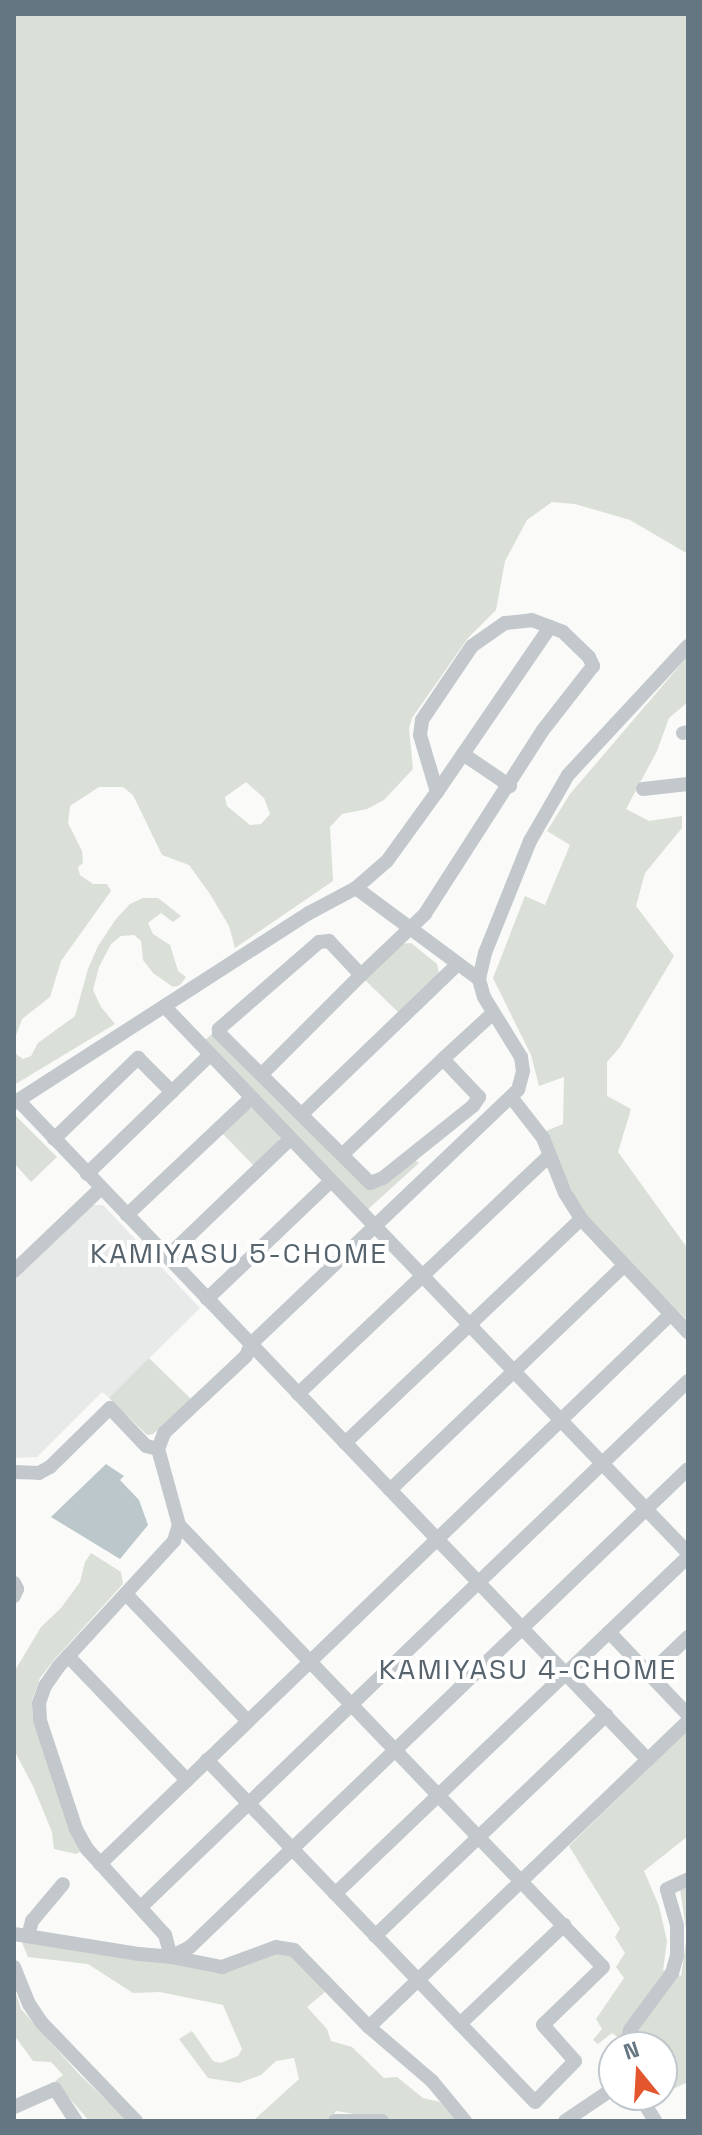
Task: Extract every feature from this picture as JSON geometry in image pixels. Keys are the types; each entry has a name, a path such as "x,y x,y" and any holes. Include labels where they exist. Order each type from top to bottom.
{"street":[{"path":"263,1073 425,914 510,786 543,730 593,666 581,648 563,632 532,620 505,623 472,646 422,720 420,735 437,792"},
{"path":"550,627 387,861 356,888 309,913 16,1102 648,1760"},
{"path":"207,1760 535,2102 575,2061 543,2025 603,1967 179,1525 158,1449 164,1433 246,1356 251,1344 518,1090 523,1071 521,1057 493,1013 479,979 485,953 545,811 585,754 669,670 688,646"},
{"path":"463,754 510,786"},
{"path":"643,789 688,784"},
{"path":"356,888 456,966 479,979"},
{"path":"361,975 329,941 319,942 219,1029 219,1033 263,1073 370,1183 383,1178 473,1106 479,1097 443,1059"},
{"path":"303,1113 456,966"},
{"path":"166,1008 688,1555 335,1894"},
{"path":"343,1154 493,1013"},
{"path":"87,1174 210,1055"},
{"path":"54,1139 138,1058 172,1092"},
{"path":"511,1097 543,1138 581,1219 688,1332"},
{"path":"127,1215 251,1098"},
{"path":"167,1257 290,1139"},
{"path":"298,1394 549,1156"},
{"path":"207,1299 330,1182"},
{"path":"14,1271 100,1189"},
{"path":"345,1443 581,1219"},
{"path":"390,1490 625,1265"},
{"path":"100,1864 671,1314"},
{"path":"141,1907 688,1381"},
{"path":"14,1472 39,1473 50,1467 110,1408 146,1446 158,1449"},
{"path":"171,1957 190,1947 688,1469"},
{"path":"171,1957 165,1935 100,1864 76,1829 40,1721 39,1703 45,1686 68,1656 174,1541 179,1525"},
{"path":"14,1583 17,1589 14,1596"},
{"path":"126,1594 248,1721"},
{"path":"609,1632 688,1715"},
{"path":"649,1674 688,1637"},
{"path":"68,1656 187,1780"},
{"path":"375,1936 606,1715"},
{"path":"369,2027 688,1721"},
{"path":"630,2031 672,1973 677,1956 677,1925 667,1889 688,1879"},
{"path":"63,1884 21,1935 222,1967 284,1946 294,1950 369,2027 432,2081 465,2121"},
{"path":"460,2024 564,1925"},
{"path":"14,1967 29,2004 42,2023 136,2121"},
{"path":"14,2107 55,2089 76,2121"},
{"path":"565,2121 598,2099"},
{"path":"335,2121 348,2118 382,2121"}],"shaded area":[{"path":"14,14 688,14 688,554 630,520 575,504 552,502 527,520 505,561 496,610 468,638 412,718 409,728 413,769 384,800 367,809 342,814 330,827 333,881 235,948 229,926 189,865 162,855 133,795 123,787 99,787 70,806 68,823 82,851 83,863 78,867 80,875 93,884 107,884 111,891 61,961 50,997 22,1019 15,1038 16,1054 23,1059 31,1056 38,1043 75,1016 98,946 130,904 143,898 158,898 181,916 173,922 161,913 148,923 153,934 170,945 178,971 186,977 180,985 173,987 153,973 143,960 141,941 134,935 121,936 111,944 99,967 93,990 101,1007 115,1024 14,1085","holes":["246,782 264,798 270,814 261,824 250,825 227,806 225,797"]},
{"path":"688,656 688,702 669,718 657,751 626,809 649,821 682,816 682,828 645,873 636,906 674,956 620,1047 607,1062 607,1096 631,1109 618,1152 688,1249 688,1321 584,1216 544,1132 563,1124 564,1077 539,1086 531,1055 493,978 525,896 545,905 570,845 547,831 570,794"},
{"path":"411,943 437,964 439,974 400,1014 365,980 400,944"},
{"path":"214,1032 367,1186 412,1158 419,1163 365,1212 203,1042"},
{"path":"253,1108 280,1136 279,1141 254,1166 221,1132 246,1109"},
{"path":"14,1114 57,1157 31,1182 14,1163"},
{"path":"91,1205 103,1205 200,1308 109,1398 102,1392 37,1457 14,1458 14,1279"},
{"path":"149,1358 192,1400 153,1434 147,1435 109,1398"},
{"path":"106,1464 124,1476 120,1480 139,1500 148,1525 120,1559 51,1517"},
{"path":"91,1553 121,1572 123,1584 54,1660 40,1678 32,1700 33,1723 82,1851 76,1854 54,1849 52,1832 14,1750 14,1672 41,1627 61,1608 80,1582 85,1562"},
{"path":"688,1730 688,1836 644,1871 659,1906 667,1941 663,1970 681,1976 687,1935 680,1890 688,1886 688,2082 678,2087 678,2031 600,2031 596,2019 624,1978 616,1967 625,1953 615,1937 620,1929 569,1846"},
{"path":"19,1935 223,1972 284,1950 294,1953 325,1992 307,2007 327,2029 331,2041 352,2047 384,2078 397,2077 423,2098 440,2102 456,2121 399,2121 336,2111 332,2117 322,2121 253,2121 299,2079 294,2058 276,2061 261,2075 239,2083 208,2078 179,2039 192,2031 213,2061 220,2063 238,2056 242,2049 223,2005 160,1992 133,1993 88,1964 28,1957"},
{"path":"14,1988 21,2009 78,2073 128,2121 89,2121 55,2081 63,2075 51,2062 33,2061 14,2035"}],"district":[{"name":"KAMIYASU 5-CHOME","path":"239,1253"},
{"name":"KAMIYASU 4-CHOME","path":"528,1669"}]}
